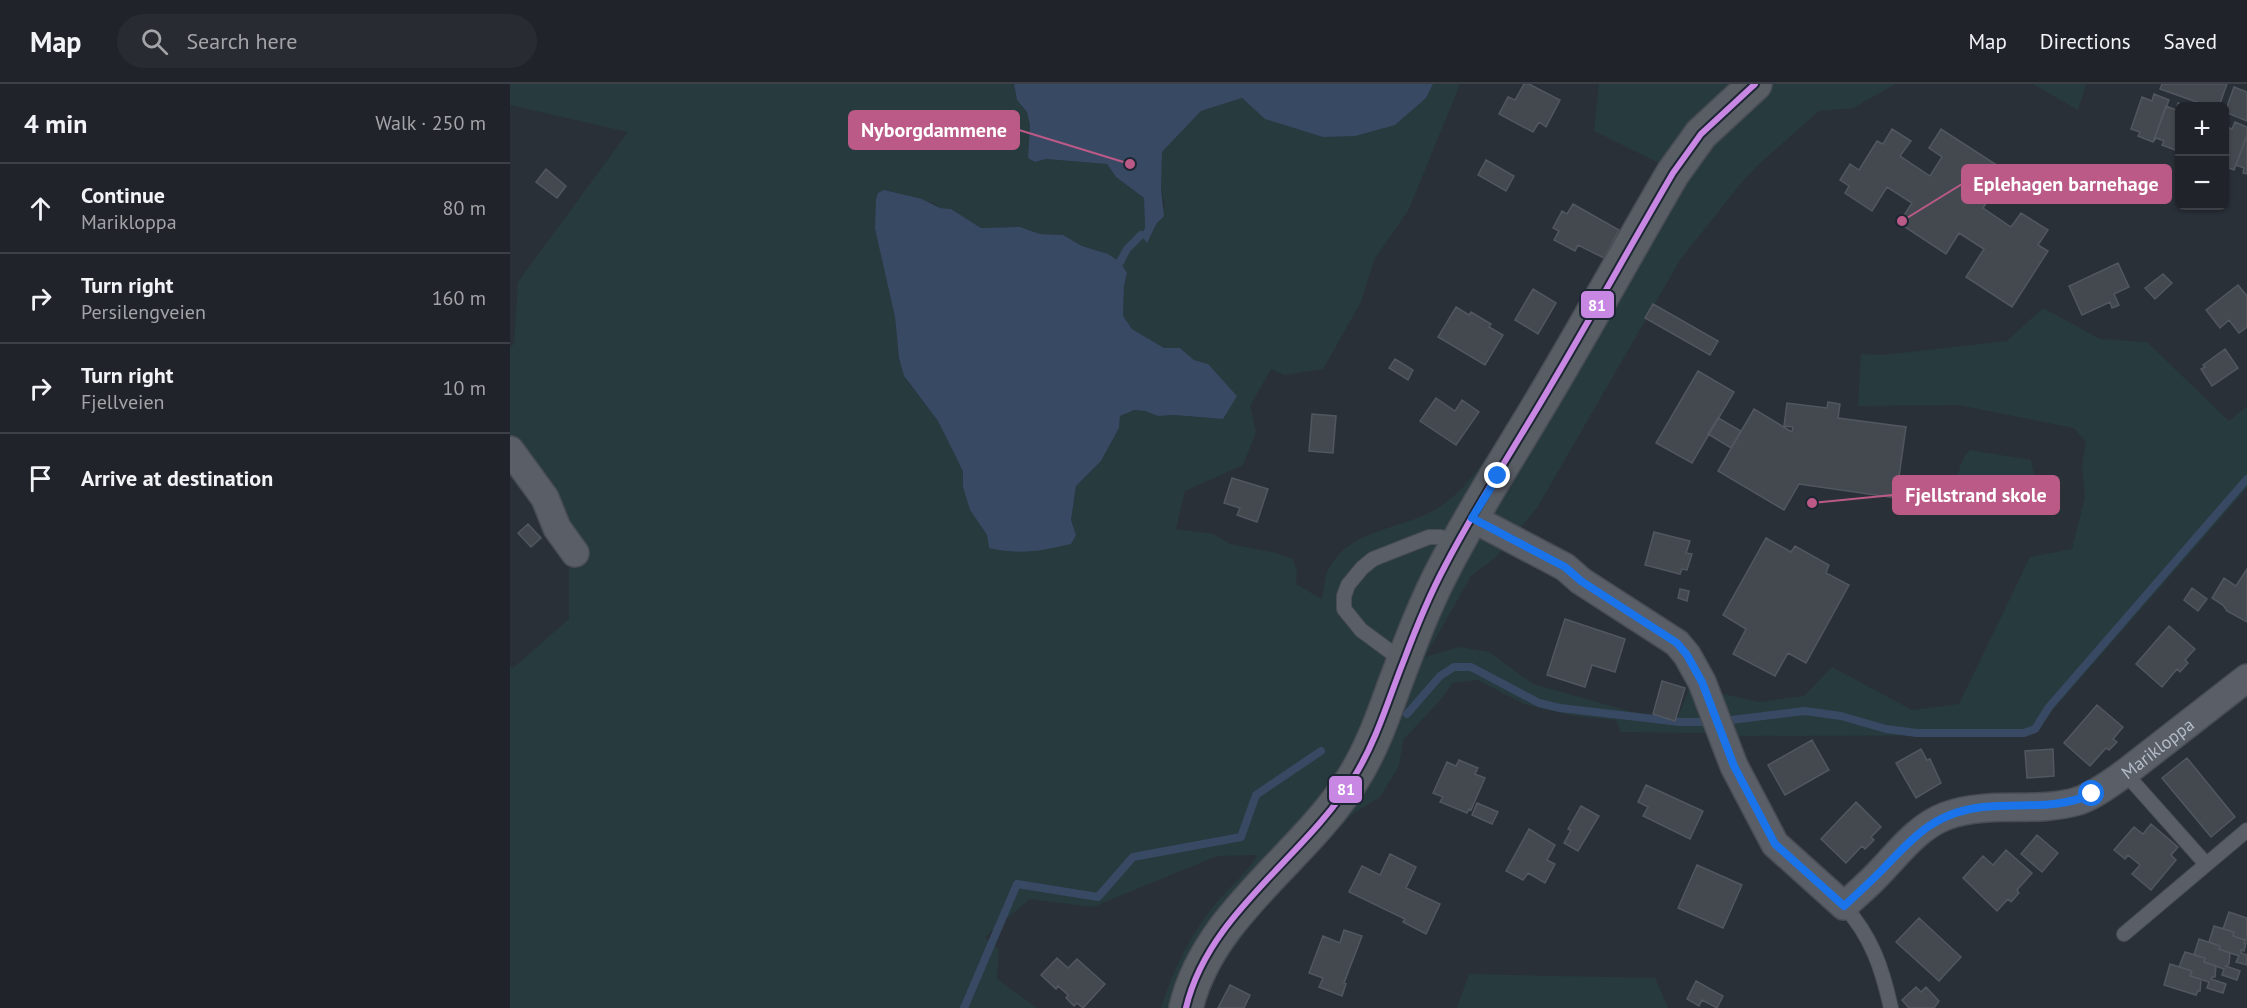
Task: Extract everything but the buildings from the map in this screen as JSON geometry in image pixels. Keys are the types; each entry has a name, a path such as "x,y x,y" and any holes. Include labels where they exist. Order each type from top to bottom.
{"main road":[{"path":"1186,1008 1199,970 1210,948 1238,913 1316,830 1355,775 1380,725 1403,661 1430,598 1464,531 1673,173 1701,134 1755,84"}],"street":[{"path":"510,450 545,498 558,528 575,553"},
{"path":"1464,531 1565,567 1581,581 1677,643 1693,664 1734,766 1775,844 1844,906"},
{"name":"Marikloppa","path":"1844,906 1911,839 1933,822 1945,816 1983,807 2047,805 2079,800 2107,786 2125,773 2247,678"}],"lane":[{"path":"1403,661 1361,630 1344,609 1344,596 1348,585 1374,559 1429,537 1441,537 1464,531"},
{"path":"2125,773 2206,864"},
{"path":"2124,934 2247,830"},
{"path":"1844,906 1859,923 1871,944 1892,1008"}],"green space":[{"path":"510,84 1014,84 1017,100 1027,112 1030,125 1028,158 1036,162 1046,159 1107,164 1116,177 1144,198 1145,228 1151,237 1165,205 1161,189 1162,152 1201,111 1242,98 1265,119 1426,98 1433,84 1460,84 1409,209 1374,260 1361,302 1323,369 1284,375 1271,369 1250,406 1256,432 1243,465 1185,491 1176,529 1213,534 1230,544 1276,553 1293,559 1297,572 1296,584 1322,599 1329,568 1351,544 1427,514 1450,499 1472,476 1498,440 1661,164 1594,131 1599,84 1896,84 1853,108 1819,111 1741,183 1680,260 1537,508 1496,557 1471,576 1425,657 1459,647 1489,652 1533,684 1675,724 1690,687 1760,702 1804,696 1832,667 1912,710 1959,704 2030,557 2072,549 2085,497 2082,465 2086,442 2074,428 1958,405 1858,406 1861,354 1883,355 2007,341 2043,308 2100,339 2147,342 2229,421 2247,406 2247,488 2031,735 1742,736 1621,732 1616,720 1574,716 1524,704 1478,680 1452,683 1443,697 1403,740 1399,766 1380,797 1353,814 1278,891 1246,928 1243,936 1213,974 1203,1008 1161,1008 1169,984 1192,938 1212,908 1258,855 1217,856 1093,907 1030,899 985,937 999,950 997,979 1037,1008 510,1008 510,666 513,668 569,619 569,520 522,449 510,435 510,347 514,344 518,282 628,132 510,105","holes":["884,190 933,203 940,208 951,209 981,228 1020,227 1040,234 1063,235 1082,246 1108,254 1127,273 1123,316 1132,329 1164,348 1180,348 1194,360 1208,364 1223,419 1158,416 1134,410 1120,416 1119,428 1101,461 1076,486 1071,521 1076,535 989,548 987,535 970,510 963,487 963,472 959,463 938,421 907,381 899,359 895,317 875,229"]},
{"path":"2033,84 2086,84 2078,110"},
{"path":"1970,450 2031,460 2034,476 2027,498 2017,503 1969,495 1961,490 1960,469 1963,459"},
{"path":"1469,974 1655,978 1668,1008 1457,1008"}],"water":[{"path":"1014,84 1433,84 1426,98 1395,125 1355,136 1323,137 1265,119 1242,98 1201,111 1162,152 1161,189 1164,216 1157,223 1147,243 1141,235 1145,228 1144,198 1116,177 1107,164 1046,159 1035,162 1028,158 1030,125 1027,112 1017,100"},
{"path":"884,190 922,199 940,208 951,209 981,228 1020,227 1040,234 1063,235 1082,246 1108,254 1120,262 1127,273 1123,316 1132,329 1164,348 1180,348 1194,360 1208,364 1237,396 1223,419 1158,416 1134,410 1120,416 1119,428 1101,461 1076,486 1071,520 1076,535 1071,544 1030,551 989,548 987,535 970,510 963,487 963,472 959,463 938,421 904,376 899,358 895,317 875,229 876,199 878,193"}],"waterway":[{"path":"1120,262 1127,249 1141,235"},
{"path":"1723,721 1805,711 1841,716 1886,729 1917,733 2024,733 2035,729 2049,707 2247,479"},
{"path":"1407,714 1440,676 1454,667 1471,667 1539,703 1560,708 1680,722 1711,722"},
{"path":"964,1008 1017,884 1098,897 1133,857 1241,837 1256,795 1321,751"}],"transit line":[{"name":"81","path":"1186,1008 1198,974 1215,943 1260,887 1334,806 1354,777 1376,734 1418,624 1445,566 1673,173 1701,134 1755,84"}],"place":[{"name":"Nyborgdammene","path":"1130,164"},
{"name":"Eplehagen barnehage","path":"1902,221"},
{"name":"Fjellstrand skole","path":"1812,503"}],"route":[{"path":"1498,476 1472,518 1565,567 1581,581 1677,643 1693,664 1702,682 1734,766 1775,844 1844,906 1921,830 1945,816 1983,807 2065,804 2092,794"}]}
